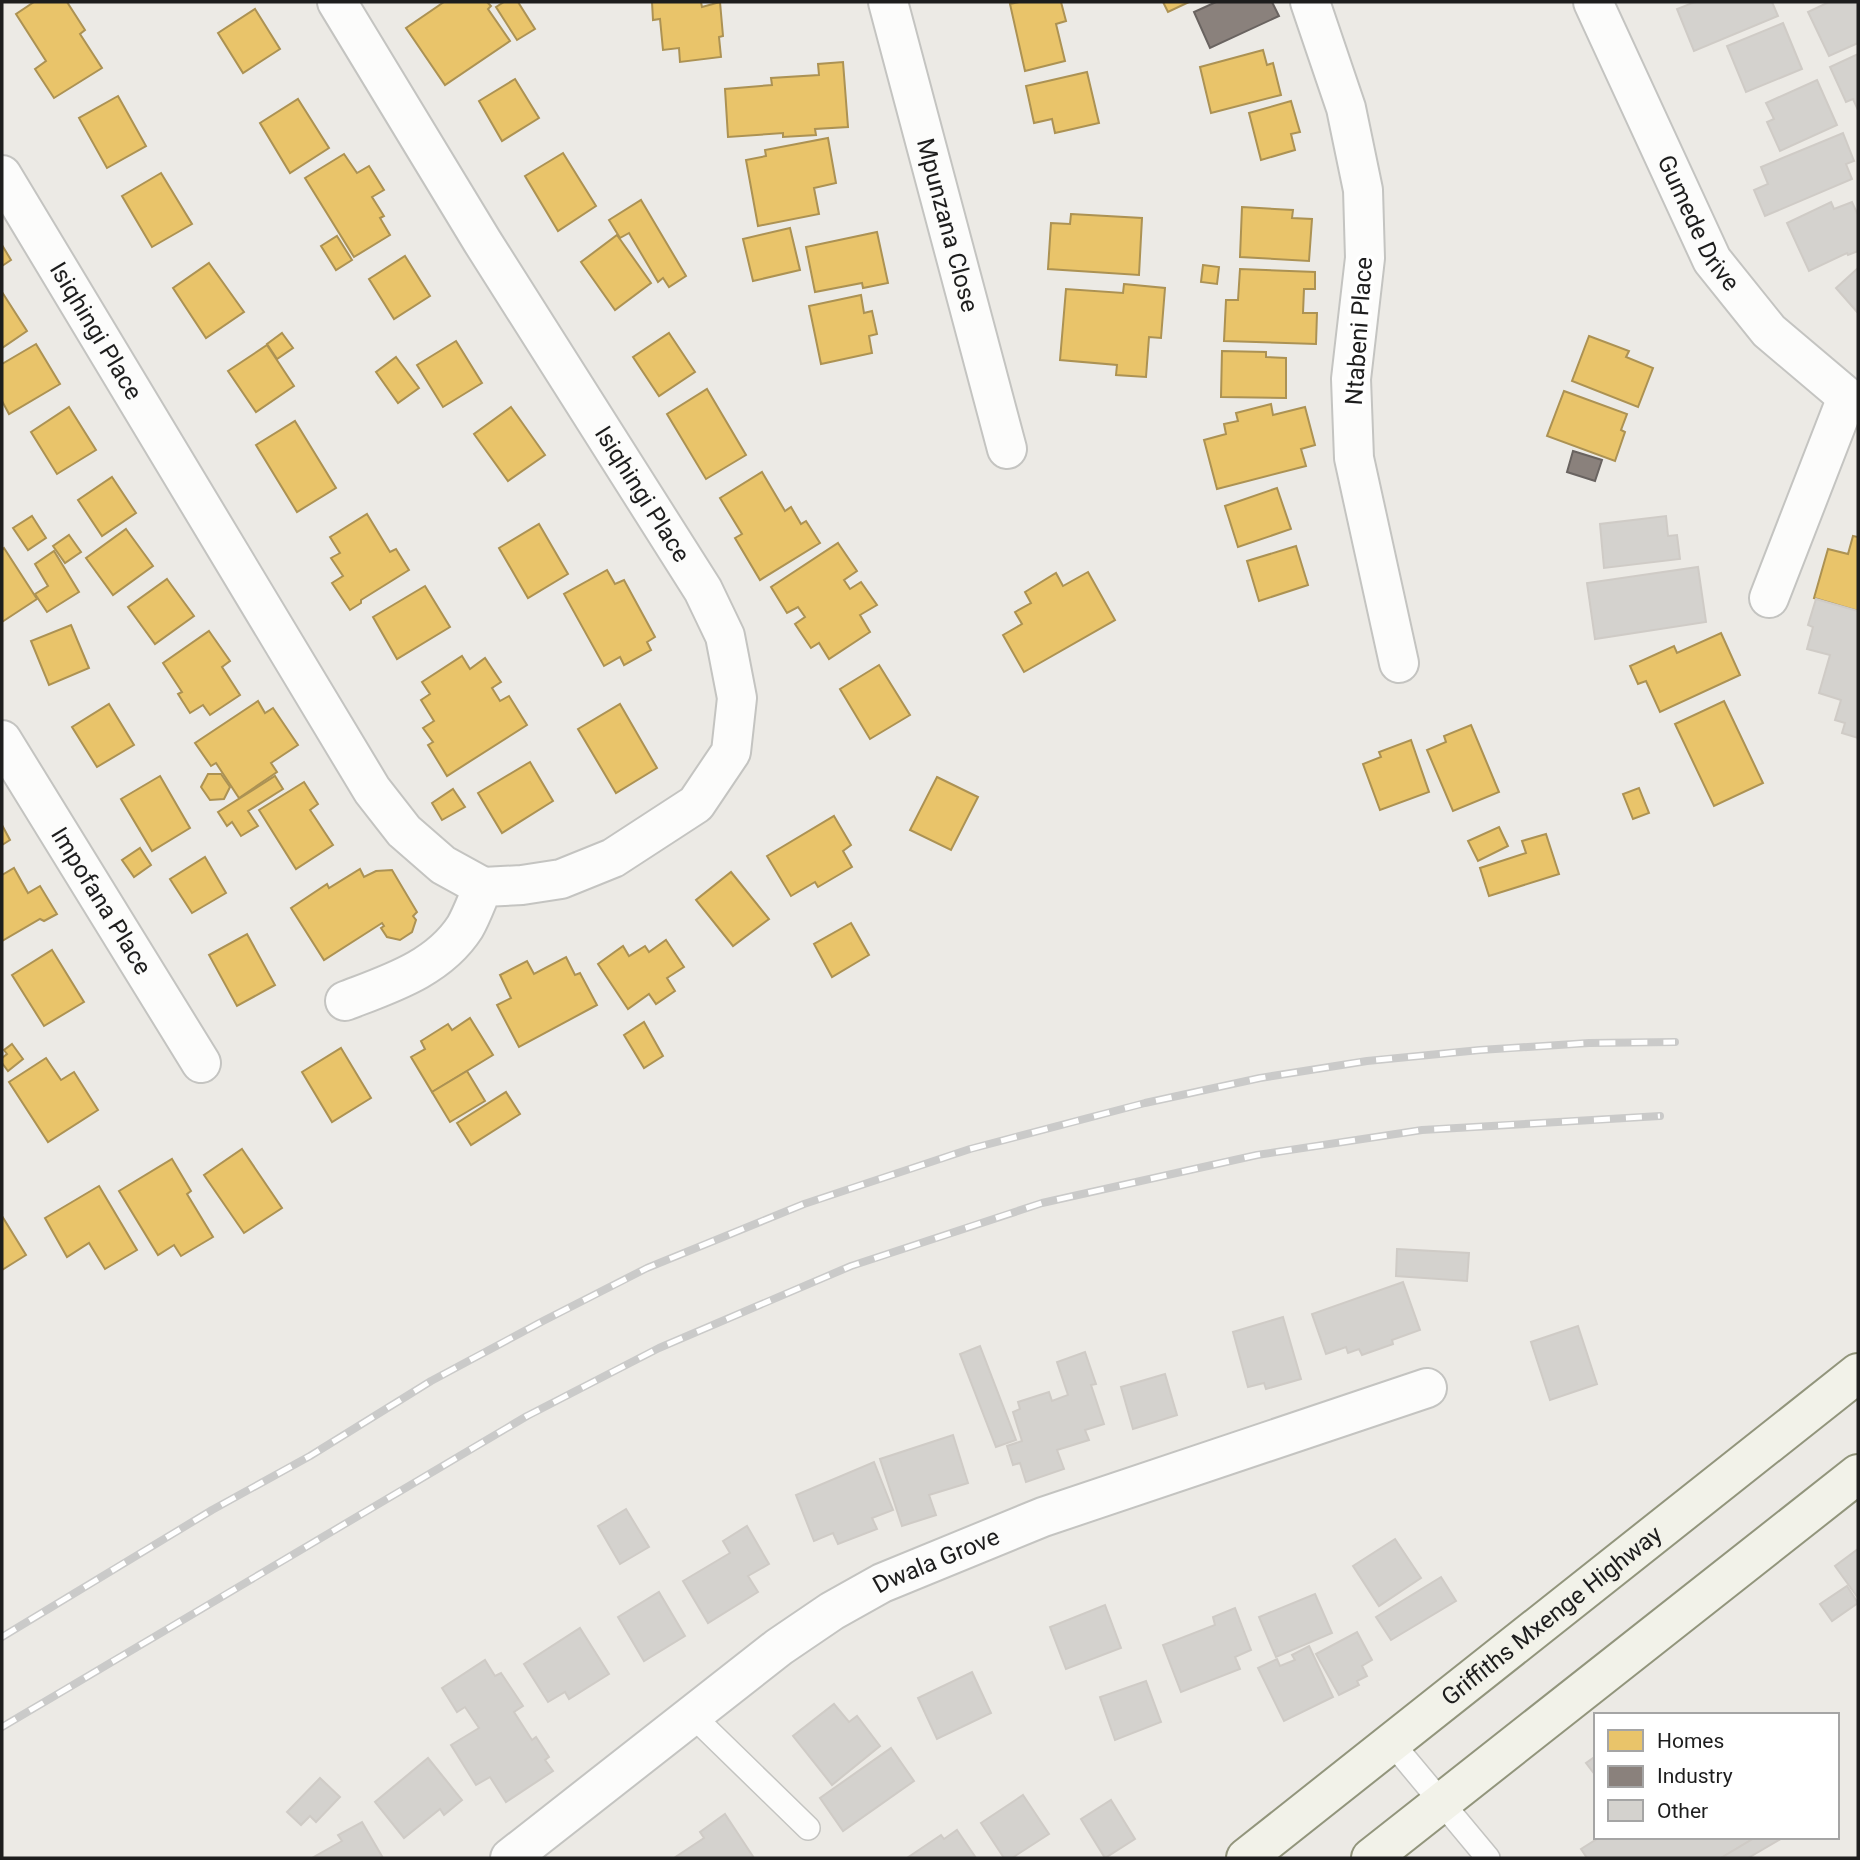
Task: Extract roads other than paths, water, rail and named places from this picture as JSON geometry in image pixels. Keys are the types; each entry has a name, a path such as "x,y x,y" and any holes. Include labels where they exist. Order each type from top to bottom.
{"street":[{"name":"Isiqhingi Place","path":"2,176 372,790 404,831 443,865 483,887 561,879 613,859 696,804 731,752 737,698 725,636 703,590 482,241 337,2"},
{"name":"Mpunzana Close","path":"888,2 1007,449"},
{"name":"Ntabeni Place","path":"1310,2 1346,108 1363,190 1365,258 1351,379 1354,458 1399,663"},
{"name":"Gumede Drive","path":"1593,2 1712,260 1769,331 1853,399"},
{"path":"1769,598 1853,399"},
{"name":"Impofana Place","path":"2,740 201,1063"},
{"path":"345,1001 414,974 445,950 465,927 483,887"},
{"name":"Griffiths Mxenge Highway","path":"1246,1858 1858,1373"},
{"name":"Dwala Grove","path":"510,1858 779,1647 832,1611 882,1583 1043,1517 1427,1388"},
{"path":"1371,1858 1858,1474"}],"lane":[{"path":"692,1715 808,1828"},
{"path":"1392,1743 1488,1858"}],"railway":[{"path":"2,1637 212,1510 310,1456 431,1381 647,1268 804,1204 970,1149 1145,1103 1260,1078 1367,1061 1480,1050 1589,1043 1675,1042"},
{"path":"2,1727 527,1416 659,1348 851,1266 1042,1203 1257,1155 1422,1130 1660,1116"}]}
